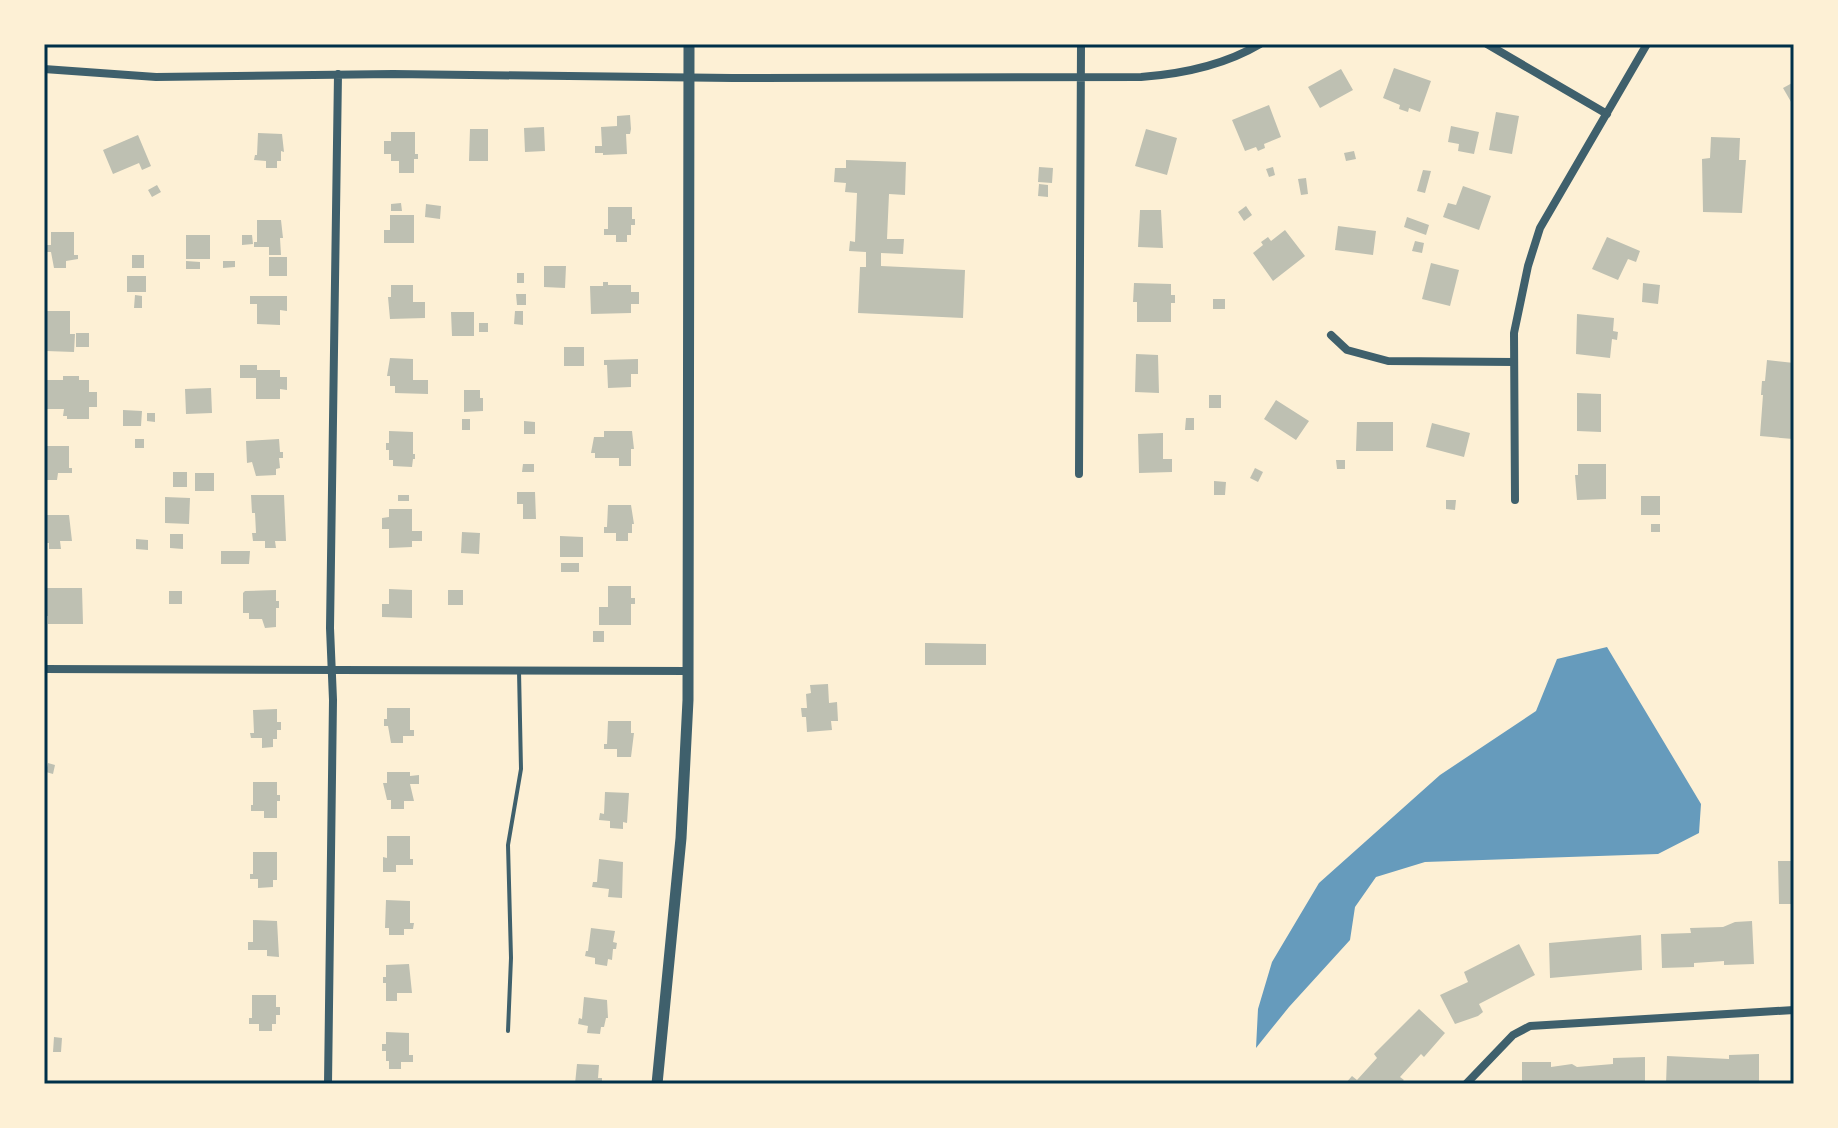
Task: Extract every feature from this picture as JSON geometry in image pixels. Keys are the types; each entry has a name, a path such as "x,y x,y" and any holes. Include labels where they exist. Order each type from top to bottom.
{"street":[{"path":"657,1084 682,822 689,671 689,44"},
{"path":"1079,474 1081,44"},
{"path":"44,69 156,77 338,74 1080,77 1171,74 1228,59 1260,44"},
{"path":"1487,44 1607,114"},
{"path":"1515,500 1514,333 1528,266 1540,228 1647,44"},
{"path":"328,1084 330,628 338,74"},
{"path":"1331,335 1347,350 1388,361 1514,362"},
{"path":"44,669 689,671"},
{"path":"1466,1084 1513,1035 1530,1026 1794,1010"}],"lane":[{"path":"508,1031 511,958 508,845 521,769 519,671"}],"water":[{"path":"1607,647 1701,804 1699,833 1658,854 1425,862 1376,877 1355,907 1350,940 1256,1048 1258,1009 1272,962 1319,883 1440,775 1536,711 1557,659"}],"building":[{"path":"1394,68 1431,81 1420,112 1409,108 1408,112 1399,109 1400,105 1383,98"},
{"path":"1341,69 1353,90 1320,108 1308,87"},
{"path":"1794,82 1794,107 1783,88"},
{"path":"1269,105 1281,137 1264,144 1265,148 1258,151 1256,147 1245,151 1232,120"},
{"path":"1496,112 1519,116 1512,154 1489,150"},
{"path":"630,115 630,134 626,134 627,154 595,153 595,146 602,146 601,127 617,126 617,116"},
{"path":"1451,126 1479,132 1474,154 1458,151 1459,144 1448,142"},
{"path":"544,127 545,151 525,152 524,128"},
{"path":"470,129 488,129 488,161 469,161"},
{"path":"1146,129 1177,138 1167,175 1135,166"},
{"path":"391,132 415,132 415,154 418,154 418,159 414,159 414,173 399,173 399,161 391,161 391,154 384,154 384,141 391,141"},
{"path":"258,133 282,134 284,152 281,151 277,168 266,168 266,161 254,160"},
{"path":"138,135 151,166 142,170 139,163 113,174 103,150"},
{"path":"1711,137 1740,138 1739,160 1746,160 1742,213 1703,212 1702,159 1710,158"},
{"path":"1354,151 1356,159 1346,161 1344,153"},
{"path":"846,160 906,162 905,195 889,194 887,239 904,239 903,254 881,253 881,266 965,270 963,318 858,313 860,267 866,267 866,252 849,251 850,241 855,242 857,193 845,192 846,183 834,182 835,168 846,168"},
{"path":"1039,167 1053,168 1052,183 1038,182"},
{"path":"1273,167 1275,175 1269,177 1266,169"},
{"path":"1423,170 1431,171 1425,193 1417,191"},
{"path":"1306,178 1308,194 1301,195 1298,179"},
{"path":"1039,184 1048,185 1048,197 1038,196"},
{"path":"157,185 161,192 152,197 148,190"},
{"path":"1463,186 1491,196 1479,230 1443,217 1448,203 1456,205"},
{"path":"401,203 402,211 391,211 391,204"},
{"path":"426,204 441,206 440,219 425,217"},
{"path":"1246,206 1252,215 1244,221 1238,212"},
{"path":"608,207 632,207 635,225 631,225 627,242 616,242 616,235 604,235 604,229 608,229"},
{"path":"1140,210 1161,210 1163,248 1138,247"},
{"path":"390,215 414,215 414,243 384,243 384,230 390,230"},
{"path":"1407,217 1429,225 1426,235 1404,227"},
{"path":"257,220 281,220 281,255 269,255 269,247 254,247 254,242 257,242"},
{"path":"1338,226 1376,231 1373,255 1335,250"},
{"path":"1285,230 1305,256 1273,281 1253,253 1263,245 1261,242 1268,237 1271,241"},
{"path":"51,232 74,232 74,255 78,255 78,259 66,261 66,268 54,268 51,252 47,252 47,245 51,245"},
{"path":"186,235 210,235 210,259 186,259"},
{"path":"242,235 252,235 253,244 242,245"},
{"path":"1607,237 1640,251 1636,262 1628,259 1618,280 1592,269"},
{"path":"1415,241 1424,243 1422,253 1412,251"},
{"path":"132,255 144,255 144,268 132,268"},
{"path":"269,257 287,257 287,276 269,276"},
{"path":"186,261 200,262 200,269 186,269"},
{"path":"223,261 235,261 235,267 223,268"},
{"path":"1431,263 1459,270 1450,306 1422,299"},
{"path":"544,266 566,266 565,288 544,287"},
{"path":"517,273 524,273 524,283 517,283"},
{"path":"127,276 146,276 146,292 127,292"},
{"path":"603,282 608,282 608,285 631,285 631,292 639,292 639,304 631,304 631,313 591,314 590,286 603,286"},
{"path":"1134,283 1171,284 1175,303 1171,303 1171,322 1137,322 1137,302 1133,302"},
{"path":"1643,283 1660,285 1658,304 1642,302"},
{"path":"391,285 413,285 413,302 425,302 425,318 390,319 388,297 391,297"},
{"path":"516,294 526,294 526,305 517,305"},
{"path":"135,295 142,296 142,308 134,308"},
{"path":"250,296 287,296 287,311 280,310 280,325 257,324 257,304 250,304"},
{"path":"1213,299 1225,299 1225,309 1213,309"},
{"path":"47,311 70,311 70,334 75,334 74,352 46,351 44,318"},
{"path":"515,311 523,311 523,325 514,324"},
{"path":"451,312 474,312 474,336 452,336"},
{"path":"1577,314 1614,318 1613,331 1618,332 1617,340 1612,339 1610,358 1576,354"},
{"path":"479,323 488,323 488,332 479,332"},
{"path":"76,333 89,333 89,347 76,347"},
{"path":"564,347 584,347 584,366 564,366"},
{"path":"1136,354 1158,355 1159,393 1135,392"},
{"path":"390,358 413,359 413,380 428,380 428,394 395,393 395,386 390,386 390,376 387,376"},
{"path":"638,359 638,374 631,374 631,387 608,388 604,360"},
{"path":"1767,360 1794,363 1793,439 1760,436 1762,381 1765,381"},
{"path":"240,365 257,365 257,370 280,370 280,377 287,377 287,390 280,389 280,399 256,399 256,378 240,378"},
{"path":"63,376 79,376 79,380 89,380 89,392 97,392 97,407 89,407 89,419 67,419 63,416 64,409 44,409 46,380 63,380"},
{"path":"211,388 212,413 186,414 185,389"},
{"path":"464,390 480,390 483,411 464,412"},
{"path":"1577,393 1601,394 1601,432 1577,431"},
{"path":"1209,395 1221,395 1221,408 1209,408"},
{"path":"1276,400 1309,421 1296,440 1264,419"},
{"path":"123,410 142,411 141,426 123,426"},
{"path":"147,413 155,413 155,422 147,421"},
{"path":"1186,418 1194,418 1194,430 1185,430"},
{"path":"462,419 470,419 470,430 462,430"},
{"path":"524,421 535,422 535,434 524,434"},
{"path":"1357,422 1393,422 1393,451 1356,451"},
{"path":"1432,423 1470,433 1464,457 1426,447"},
{"path":"389,431 413,432 415,459 412,467 393,466 393,460 389,460 386,443 389,443"},
{"path":"604,431 632,431 634,449 631,449 631,466 619,466 619,458 595,458 595,453 591,453 594,437 604,437"},
{"path":"1163,433 1163,459 1172,459 1172,472 1139,473 1138,434"},
{"path":"135,439 144,439 144,448 135,448"},
{"path":"279,439 283,458 279,458 280,468 276,469 276,475 256,476 252,462 247,463 246,441"},
{"path":"46,446 69,446 69,468 72,468 72,473 58,473 57,480 46,480"},
{"path":"1336,460 1345,460 1345,469 1337,469"},
{"path":"523,464 534,464 534,472 522,472"},
{"path":"1578,464 1606,464 1606,499 1577,500 1575,475 1578,475"},
{"path":"1255,468 1263,472 1258,482 1250,478"},
{"path":"173,472 187,472 187,487 173,487"},
{"path":"195,473 214,473 214,491 195,491"},
{"path":"1214,481 1226,482 1225,495 1214,495"},
{"path":"517,492 535,492 536,519 523,519 523,504 517,504"},
{"path":"251,495 284,495 286,541 275,541 276,548 265,548 265,541 253,541 252,533 256,533"},
{"path":"398,495 409,495 409,501 398,501"},
{"path":"1641,496 1660,496 1660,515 1641,515"},
{"path":"165,497 190,498 189,524 165,523"},
{"path":"1446,500 1456,500 1455,510 1446,509"},
{"path":"608,505 631,505 634,524 632,533 628,533 628,541 616,541 616,533 604,533"},
{"path":"389,509 412,509 412,531 422,531 422,541 412,541 412,547 389,548 389,529 382,529 382,518 389,517"},
{"path":"45,515 69,515 72,541 60,541 61,549 49,549 49,543 45,543"},
{"path":"1651,524 1660,524 1660,532 1651,532"},
{"path":"462,532 480,533 479,554 461,553"},
{"path":"170,534 183,534 183,549 170,548"},
{"path":"560,536 583,537 583,557 560,557"},
{"path":"136,539 148,540 148,550 136,549"},
{"path":"221,551 250,551 249,564 221,564"},
{"path":"561,563 579,563 579,572 561,572"},
{"path":"608,586 631,586 631,598 635,598 635,604 631,604 631,625 599,625 599,607 608,607"},
{"path":"45,588 82,588 83,624 48,624"},
{"path":"389,589 412,590 412,618 382,617 382,604 389,604"},
{"path":"276,590 279,608 276,608 276,627 265,628 262,619 249,619 249,613 243,613 245,591"},
{"path":"448,590 463,590 463,605 448,605"},
{"path":"169,591 182,591 182,604 169,604"},
{"path":"593,631 604,631 604,642 593,642"},
{"path":"925,643 986,644 986,665 925,665"},
{"path":"828,684 829,703 837,702 838,721 831,721 832,730 807,732 806,717 802,717 801,708 807,708 806,694 811,693 810,685"},
{"path":"387,708 410,708 410,730 414,730 414,736 403,736 403,743 391,743 388,726 384,726"},
{"path":"277,709 277,722 281,722 281,730 277,730 273,747 262,748 262,738 251,738 250,733 254,733 253,710"},
{"path":"608,721 631,721 631,733 634,733 631,757 617,757 617,749 604,749"},
{"path":"48,763 55,765 53,774 46,772"},
{"path":"387,772 419,775 419,784 410,784 414,801 404,801 404,809 391,809 391,800 387,800 383,783 387,783"},
{"path":"253,782 277,782 280,801 277,801 277,818 264,818 264,811 251,811"},
{"path":"605,792 629,793 627,823 623,822 623,829 610,828 610,821 599,820 600,813 604,814"},
{"path":"387,836 410,836 413,865 396,865 396,872 383,872 383,857 387,858"},
{"path":"253,852 277,852 277,880 273,880 273,887 258,888 258,879 250,879 250,874 253,874"},
{"path":"599,859 623,862 622,898 608,897 609,889 592,887 593,882 597,882"},
{"path":"1778,861 1794,861 1794,904 1779,904"},
{"path":"386,900 410,901 413,929 404,929 404,935 389,935 389,928 385,928"},
{"path":"253,920 277,921 279,957 267,956 267,950 248,950 248,942 253,942"},
{"path":"1752,921 1754,964 1724,965 1724,961 1694,963 1694,967 1662,968 1661,934 1691,933 1690,928 1723,927 1735,922"},
{"path":"591,928 615,931 613,942 617,943 616,949 613,949 612,960 608,959 607,966 595,964 595,958 585,956"},
{"path":"1641,935 1642,970 1550,978 1549,943"},
{"path":"1519,944 1535,975 1479,1004 1483,1012 1478,1016 1455,1024 1440,995 1468,982 1464,972"},
{"path":"409,964 412,993 397,993 397,1001 386,1001 383,977 386,977 386,965"},
{"path":"252,995 276,995 280,1015 276,1015 272,1031 259,1031 259,1024 249,1024"},
{"path":"584,997 607,1000 608,1018 600,1034 587,1033 588,1026 578,1024 579,1018 582,1019"},
{"path":"1419,1009 1445,1033 1424,1057 1421,1054 1400,1077 1404,1080 1400,1084 1345,1084 1352,1076 1357,1080 1377,1058 1374,1054"},
{"path":"386,1032 409,1033 409,1055 413,1055 413,1062 401,1062 401,1069 389,1069 386,1051 382,1051 382,1044 386,1044"},
{"path":"54,1037 62,1038 61,1052 53,1052"},
{"path":"1759,1054 1759,1084 1666,1084 1667,1056 1729,1059 1729,1055"},
{"path":"1645,1057 1645,1084 1522,1084 1522,1062 1551,1062 1551,1067 1572,1064 1577,1067 1613,1064 1613,1058"},
{"path":"577,1064 599,1065 598,1078 602,1078 602,1084 575,1084"}]}
